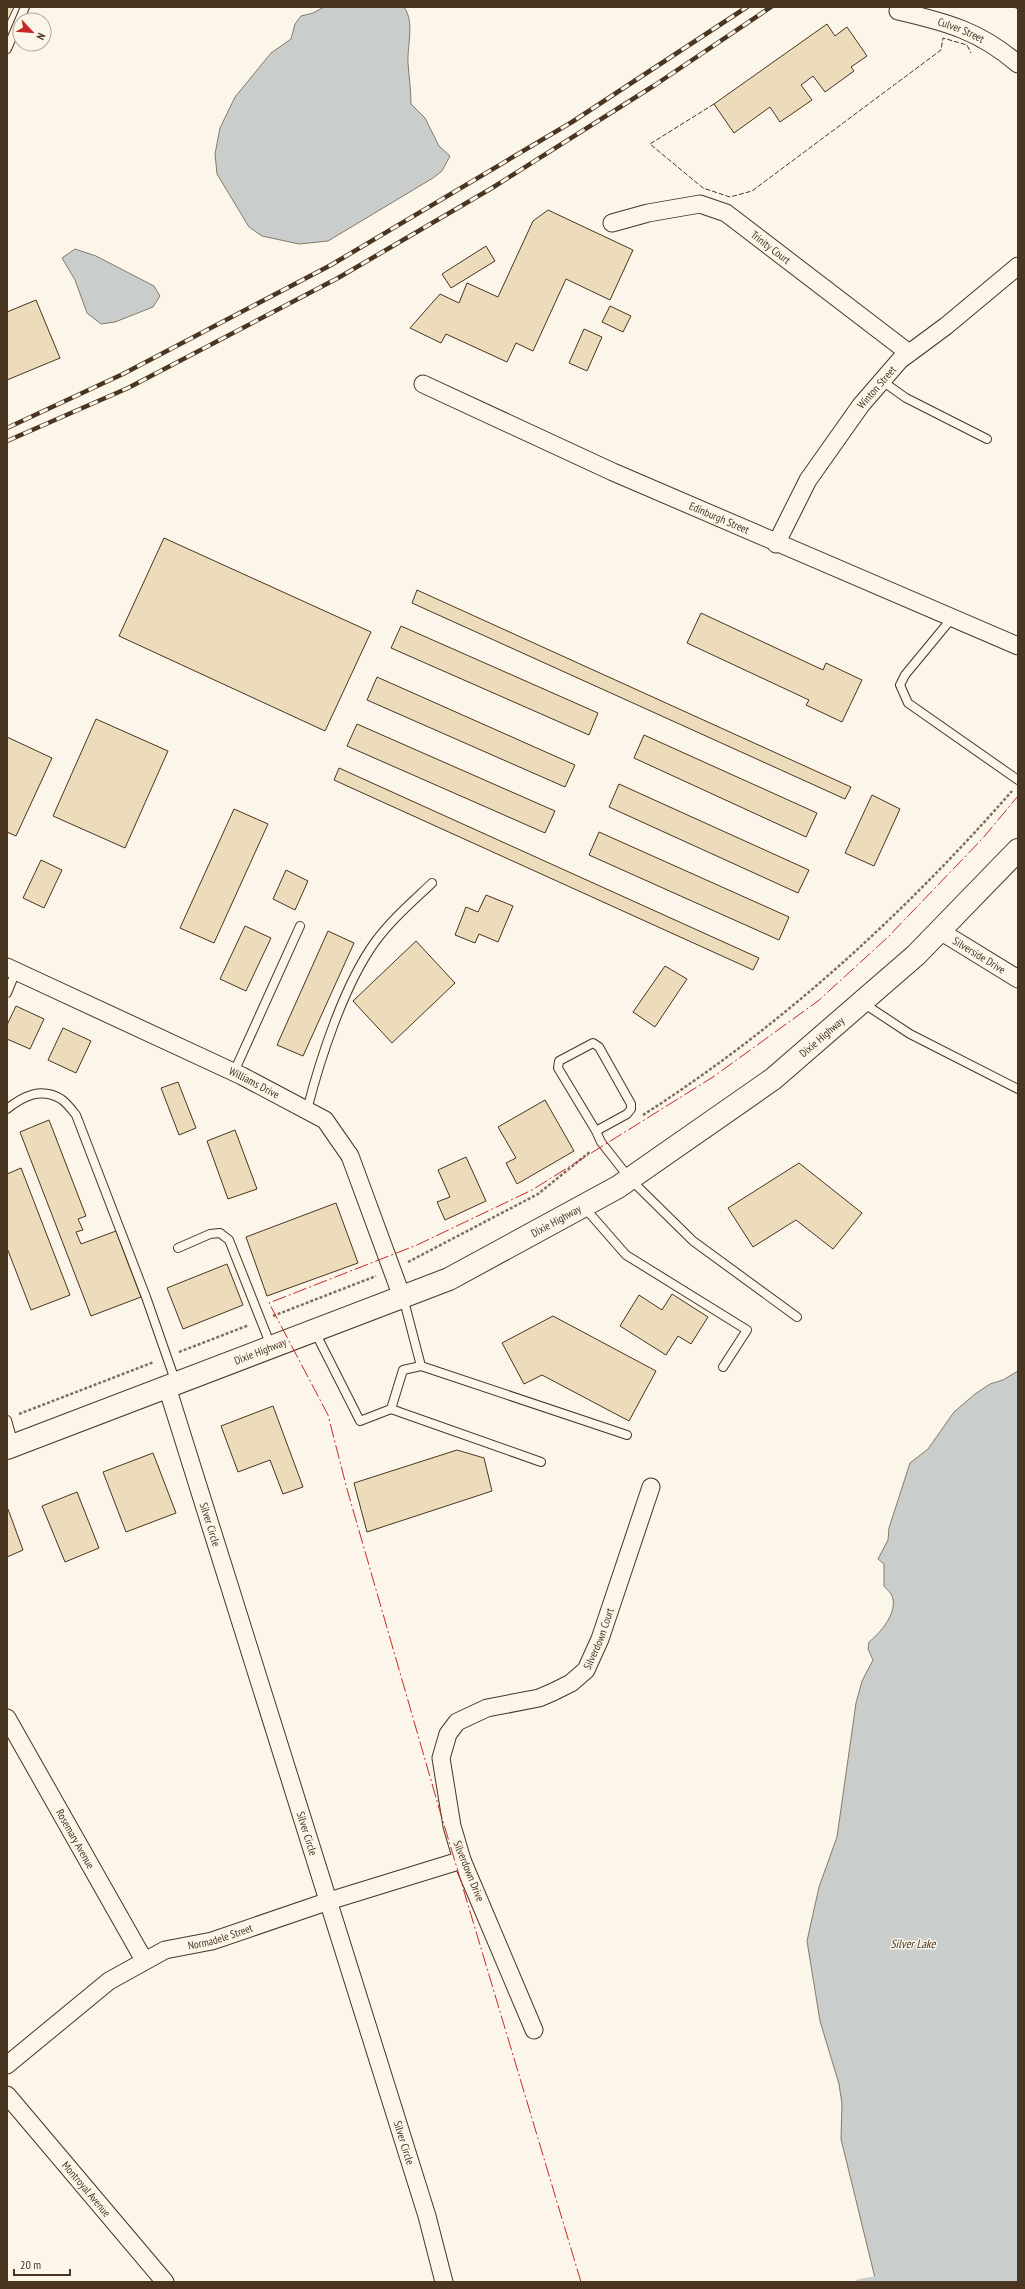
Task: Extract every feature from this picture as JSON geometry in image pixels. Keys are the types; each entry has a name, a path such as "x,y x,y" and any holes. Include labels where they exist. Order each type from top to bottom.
{"main road":[{"name":"Dixie Highway","path":"11,1447 449,1279 630,1179 773,1079 916,955 1018,850"}],"street":[{"name":"Culver Street","path":"898,11 945,22 973,33 1018,64"},
{"name":"Trinity Court","path":"612,223 648,213 700,204 726,213 909,353"},
{"name":"Winton Street","path":"776,544 808,480 861,405 900,360 946,326 1018,266"},
{"name":"Edinburgh Street","path":"423,384 612,472 776,544 1018,646"},
{"name":"Silverside Drive","path":"940,931 1018,979"},
{"name":"Williams Drive","path":"11,969 234,1072 325,1120 350,1156 402,1297"},
{"name":"Silver Circle","path":"172,1385 329,1901 427,2216 444,2282"},
{"name":"Silverdown Court","path":"470,1716 487,1708 539,1698 571,1683 586,1670 600,1639 651,1487"},
{"name":"Silverdown Drive","path":"470,1716 457,1722 448,1734 441,1758 449,1813 462,1860 534,2030"},
{"name":"Rosemary Avenue","path":"7,1718 144,1960"},
{"name":"Normadele Street","path":"7,2065 109,1981 144,1960 165,1950 212,1940 329,1901 462,1860"},
{"name":"Montroyal Avenue","path":"7,2095 165,2282"}],"lane":[{"path":"7,49 26,7"},
{"path":"882,381 906,398 986,439"},
{"path":"952,618 905,675 900,685 901,692 908,703 924,716 1018,780"},
{"path":"307,1110 316,1077 351,984 375,942 402,912 432,884"},
{"path":"234,1072 300,926"},
{"path":"7,993 11,969"},
{"path":"862,1003 910,1034 1018,1089"},
{"path":"596,1131 627,1114 630,1104 599,1047 593,1043 564,1057 559,1061 558,1068 596,1131 601,1142 630,1179 693,1241 797,1317"},
{"path":"7,1109 21,1098 43,1093 61,1100 76,1115 167,1357 172,1385"},
{"path":"583,1206 626,1255 747,1330 723,1367"},
{"path":"178,1248 210,1234 220,1233 230,1240 271,1347"},
{"path":"402,1297 421,1366"},
{"path":"314,1330 360,1421 391,1409 541,1462"},
{"path":"391,1409 403,1370 421,1366 627,1435"},
{"path":"11,1418 11,1447"}],"path":[{"path":"640,1117 747,1043 858,951 960,850 1013,791"},
{"path":"419,1257 538,1194 601,1142"},
{"path":"11,1418 261,1320 369,1280"}],"water":[{"path":"324,7 404,7 410,27 408,63 411,104 425,118 439,146 450,156 442,171 433,178 328,241 299,244 262,236 249,227 217,174 215,154 220,128 235,97 271,53 291,39 295,24 301,16 313,13"},
{"path":"75,249 96,256 154,286 160,296 153,307 115,322 101,324 87,313 75,280 62,258"},
{"name":"Silver Lake","path":"1018,1371 1018,2282 876,2282 841,2139 842,2104 839,2084 820,2021 807,1941 819,1887 837,1837 856,1703 862,1681 873,1660 868,1649 869,1642 882,1629 892,1611 893,1599 891,1593 884,1586 884,1564 878,1559 888,1540 889,1528 910,1463 928,1449 954,1412 975,1394 990,1384 1003,1380"}],"building":[{"path":"7,7 14,7 7,22"},
{"path":"827,24 835,36 847,27 867,56 851,67 854,71 825,92 813,76 801,85 812,100 780,122 770,107 734,133 714,104"},
{"path":"548,210 633,250 610,300 566,279 533,351 516,343 507,362 446,334 441,343 410,328 440,294 459,303 467,283 498,297 533,221"},
{"path":"486,246 495,261 451,288 442,274"},
{"path":"36,300 60,358 7,380 7,312"},
{"path":"610,306 631,316 623,332 602,322"},
{"path":"584,329 602,337 587,371 569,363"},
{"path":"164,538 371,632 325,731 119,636"},
{"path":"417,590 851,787 845,799 412,603"},
{"path":"701,613 823,670 826,663 862,680 842,722 806,705 809,700 687,643"},
{"path":"401,626 598,713 589,735 391,648"},
{"path":"377,677 575,765 565,787 367,700"},
{"path":"96,719 168,751 125,848 53,816"},
{"path":"357,724 555,811 545,833 347,746"},
{"path":"644,735 817,813 806,837 634,758"},
{"path":"7,737 52,758 16,836 7,832"},
{"path":"339,768 759,958 753,970 334,780"},
{"path":"619,784 809,870 798,893 609,807"},
{"path":"872,795 900,809 874,866 845,853"},
{"path":"234,809 268,824 214,943 180,928"},
{"path":"599,832 789,917 779,940 589,855"},
{"path":"41,860 62,870 44,908 23,898"},
{"path":"286,870 308,881 295,910 273,899"},
{"path":"486,895 513,906 498,942 479,934 475,943 455,935 466,907 478,912"},
{"path":"245,926 271,938 246,991 220,979"},
{"path":"328,931 354,943 303,1056 277,1045"},
{"path":"416,941 455,983 392,1043 353,1001"},
{"path":"665,966 687,979 655,1027 633,1012"},
{"path":"16,1006 44,1019 30,1049 7,1039 7,1025"},
{"path":"63,1028 91,1041 76,1073 48,1060"},
{"path":"178,1082 196,1128 179,1135 161,1088"},
{"path":"545,1100 574,1151 517,1184 506,1163 516,1158 498,1127"},
{"path":"49,1120 86,1216 78,1219 83,1230 76,1232 81,1244 116,1231 141,1297 91,1316 20,1132"},
{"path":"235,1130 257,1189 228,1199 207,1141"},
{"path":"466,1157 486,1201 445,1220 437,1202 450,1197 438,1170"},
{"path":"799,1163 862,1213 833,1249 796,1220 753,1247 728,1208"},
{"path":"21,1168 70,1295 31,1310 7,1248 7,1174"},
{"path":"336,1203 358,1263 267,1296 246,1237"},
{"path":"227,1264 243,1305 183,1329 167,1288"},
{"path":"672,1294 708,1317 691,1344 678,1336 666,1355 620,1326 639,1295 662,1310"},
{"path":"553,1316 656,1371 629,1421 542,1375 524,1384 502,1343"},
{"path":"273,1406 303,1487 283,1494 270,1460 238,1472 221,1426"},
{"path":"457,1450 484,1458 492,1491 367,1532 354,1483"},
{"path":"153,1453 176,1513 126,1532 103,1472"},
{"path":"77,1492 99,1548 65,1562 42,1506"},
{"path":"8,1509 23,1550 7,1557 7,1510"}],"waterway":[{"path":"859,2282 875,2279"}],"railway":[{"path":"7,428 123,374 331,265 572,122 747,7"},
{"path":"7,441 128,388 338,278 492,188 655,85 771,7"}],"fence":[{"path":"1014,7 1018,9"},
{"path":"714,104 650,144 703,188 730,197 752,191 941,50 943,38 967,45 971,53"}],"power":[{"path":"581,2282 439,1808 347,1489 328,1415 269,1303 417,1245 532,1190 713,1077 818,1001 887,938 983,838 1018,796"}]}
